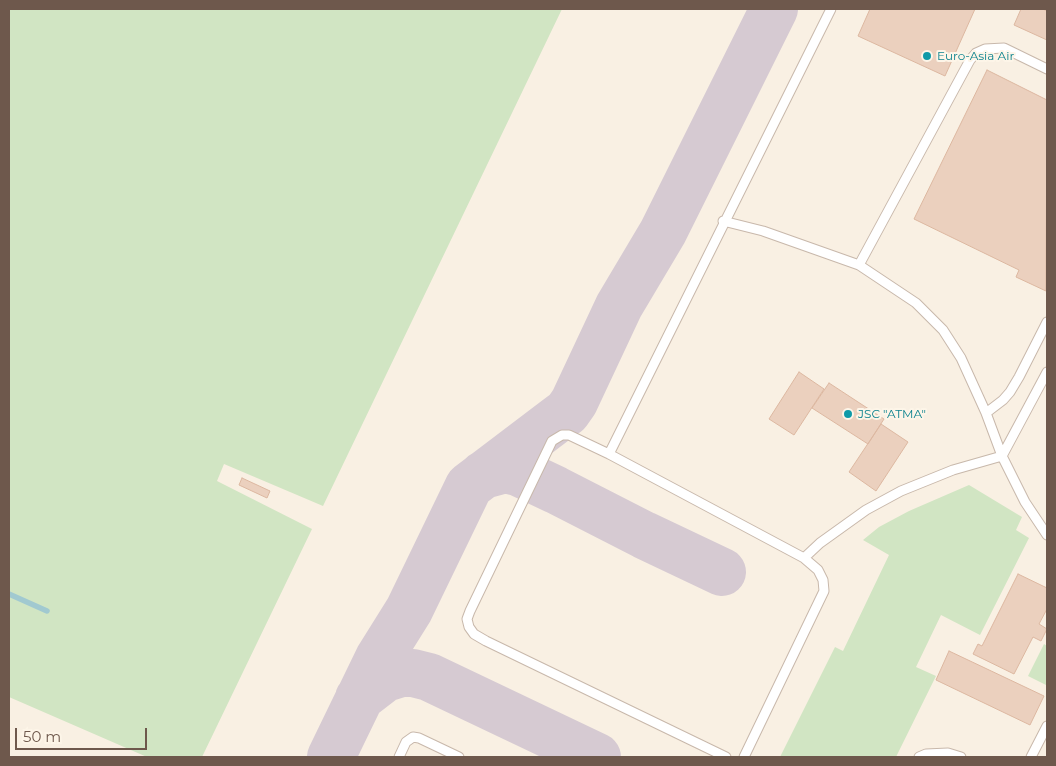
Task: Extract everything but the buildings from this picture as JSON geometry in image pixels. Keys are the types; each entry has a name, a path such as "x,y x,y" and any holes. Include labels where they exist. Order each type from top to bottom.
{"lane":[{"path":"609,454 831,9"},
{"path":"860,266 970,60 976,53 985,49 1004,48 1047,69"},
{"path":"724,221 763,231 860,266 916,303 942,330 961,358 986,413 1002,456 1025,502 1047,535"},
{"path":"986,413 1010,392 1047,322"},
{"path":"804,558 820,543 866,510 901,492 953,470 1002,456 1047,372"},
{"path":"726,757 486,641 474,634 469,627 467,619 470,611 552,441 557,437 569,435 609,454 804,558 818,570 823,580 824,591 744,757"},
{"path":"1032,757 1047,726"},
{"path":"399,757 406,742 413,737 459,757"},
{"path":"919,757 926,754 948,753 960,757"}],"green space":[{"path":"9,9 562,9 323,506 224,464 217,481 312,529 202,757 147,757 9,697"},
{"path":"969,485 1022,517 1016,530 1029,538 980,635 941,615 916,667 936,676 896,757 780,757 835,647 843,651 889,555 863,540 879,527 909,511"},
{"path":"1044,644 1047,646 1046,685 1028,676"}],"waterway":[{"path":"9,594 47,611"}],"taxiway":[{"path":"331,757 379,658 409,610 469,486 567,412 574,402 619,306 663,232 774,9"},
{"path":"483,475 505,469 518,472 722,572"},
{"path":"359,698 385,678 401,673 413,673 429,677 597,757"}],"place":[{"name":"Euro-Asia Air","path":"927,56"},
{"name":"JSC \"ATMA\"","path":"848,414"}]}
